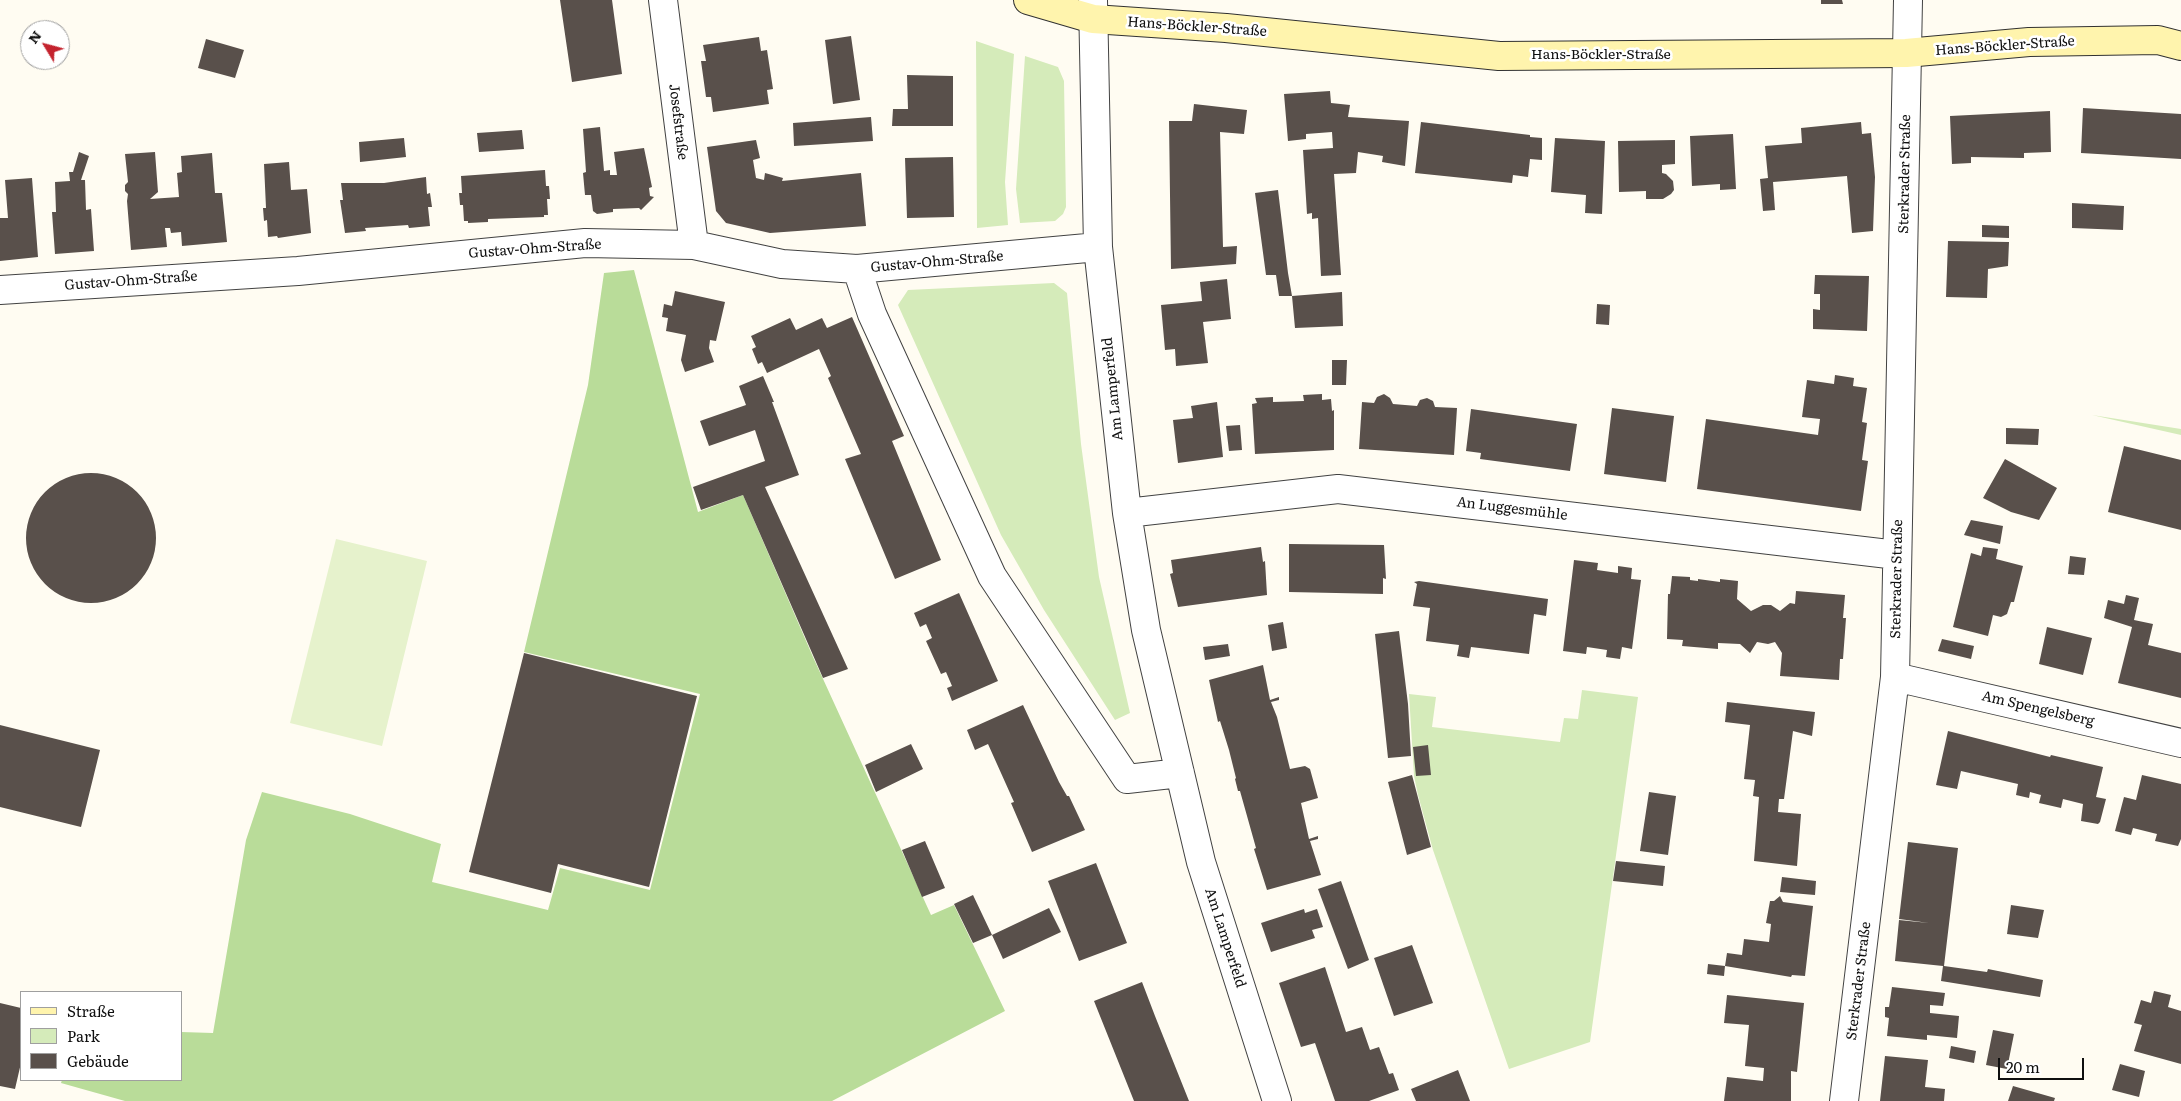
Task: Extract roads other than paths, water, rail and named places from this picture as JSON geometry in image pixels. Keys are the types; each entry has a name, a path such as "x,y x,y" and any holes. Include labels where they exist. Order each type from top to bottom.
{"main road":[{"name":"Hans-Böckler-Straße","path":"1028,0 1226,28 1499,56 1906,53 2030,42 2158,40 2180,45"}],"street":[{"name":"Josefstraße","path":"663,0 694,245"},
{"name":"Sterkrader Straße","path":"1844,1101 1895,677 1908,0"},
{"name":"Am Lamperfeld","path":"1093,10 1098,247 1127,513 1146,630 1201,862 1277,1101"},
{"name":"Gustav-Ohm-Straße","path":"0,290 298,271 585,243 694,245 782,264 857,270 1098,247"},
{"path":"857,270 872,314 992,576 1127,779 1180,773"},
{"name":"An Luggesmühle","path":"1127,513 1338,489 1897,555"},
{"name":"Am Spengelsberg","path":"1895,677 2181,743"}]}
